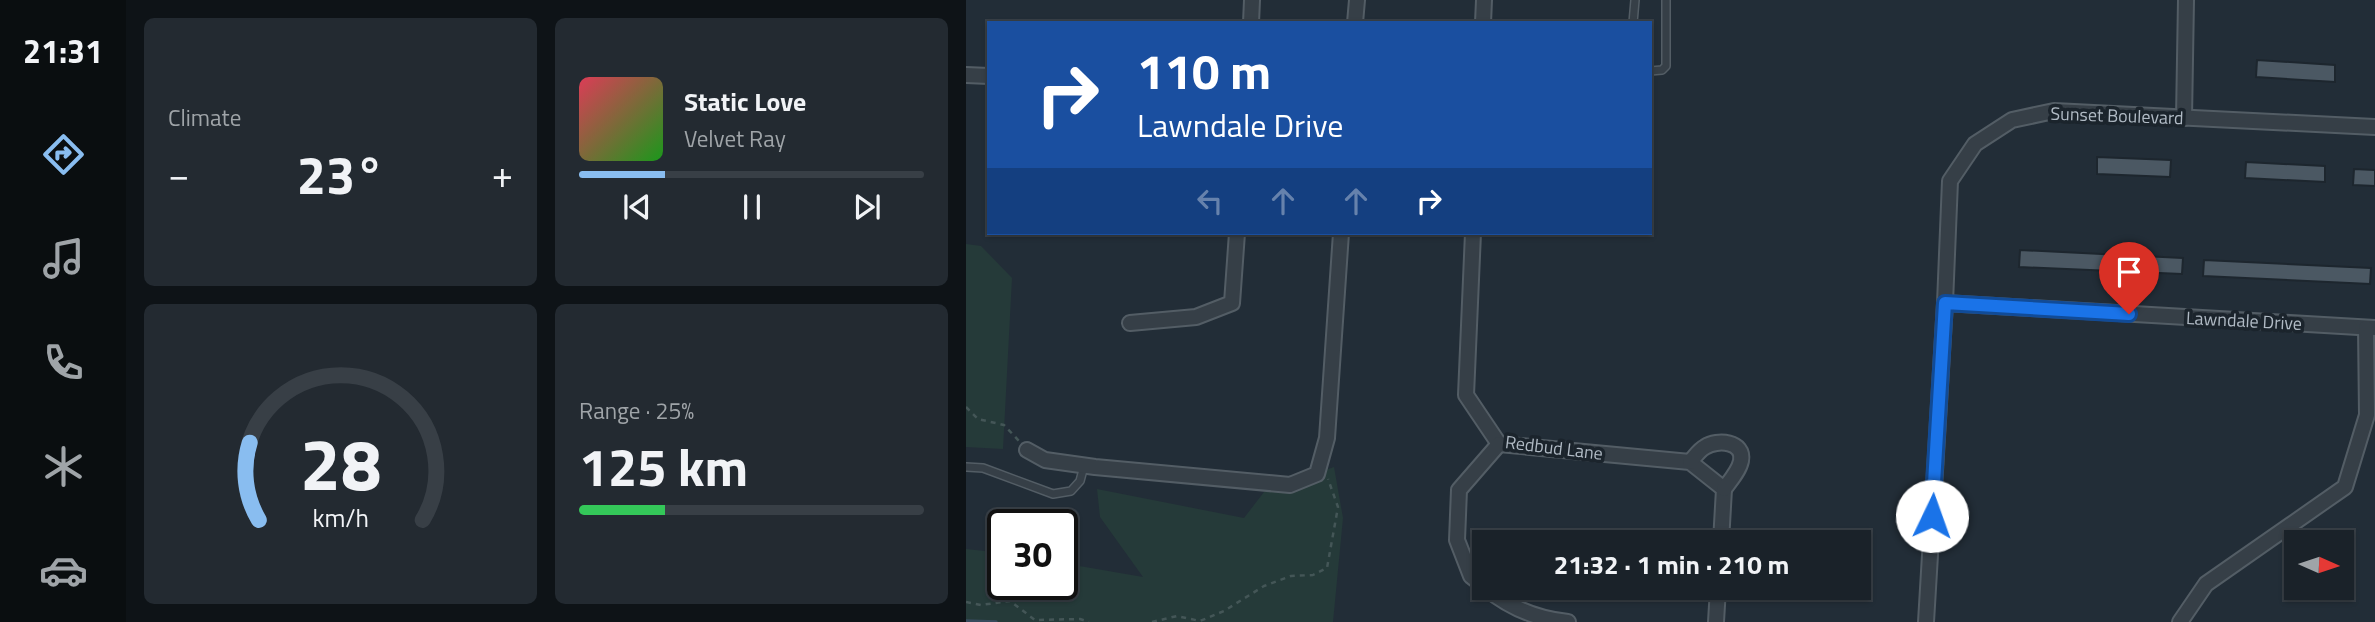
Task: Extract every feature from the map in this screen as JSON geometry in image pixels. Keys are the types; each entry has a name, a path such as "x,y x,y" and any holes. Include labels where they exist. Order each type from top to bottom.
{"street":[{"path":"1251,21 1252,0"},
{"path":"1355,21 1357,0"},
{"path":"1483,21 1484,0"},
{"path":"2184,118 2186,0"},
{"path":"966,75 987,76"},
{"name":"Sunset Boulevard","path":"1926,622 1950,181 1975,144 2012,120 2054,111 2375,127"},
{"path":"1130,323 1196,317 1232,303 1237,235"},
{"path":"1027,450 1045,460 1084,466 1290,485 1317,474 1327,439 1341,235"},
{"name":"Redbud Lane","path":"1473,235 1465,395 1499,444 1690,463"},
{"name":"Lawndale Drive","path":"1945,303 2371,328"},
{"path":"2180,622 2206,584 2345,488 2367,415 2371,328"},
{"path":"1722,530 1724,489 1742,461 1741,452 1734,444 1724,441 1706,446 1690,463 1724,489"},
{"path":"1472,577 1457,540 1459,490 1499,444"},
{"path":"1501,600 1545,620 1568,622"},
{"path":"1716,622 1717,600"}],"lane":[{"path":"1633,21 1635,0"},
{"path":"1652,71 1661,70 1666,66 1666,0"},
{"path":"966,467 983,468 1053,494 1071,491 1080,481 1084,466"}],"path":[{"path":"966,407 978,419 1004,425 1027,450"},
{"path":"1152,622 1177,616 1200,621 1224,611 1264,586 1291,576 1313,575 1327,568 1338,508 1335,494 1325,474 1318,469"},
{"path":"966,603 981,605 1010,601 1035,620 1089,622"}],"green space":[{"path":"966,244 981,246 1012,278 1003,449 966,447"},
{"path":"1334,467 1343,518 1333,622 966,622 966,549 987,551 987,600 1078,600 1078,566 1143,577 1100,517 1097,489 1244,518 1264,492"}],"building":[{"path":"2257,60 2335,65 2335,82 2256,77"},
{"path":"2097,157 2171,160 2170,177 2097,174"},
{"path":"2246,162 2325,166 2325,182 2245,178"},
{"path":"2354,169 2375,170 2375,186 2353,185"},
{"path":"2020,250 2183,258 2182,274 2019,267"},
{"path":"2204,260 2371,268 2370,284 2203,276"}],"waterway":[{"path":"966,621 996,622"}],"route":[{"path":"1932,516 1945,303 2129,314"}]}
